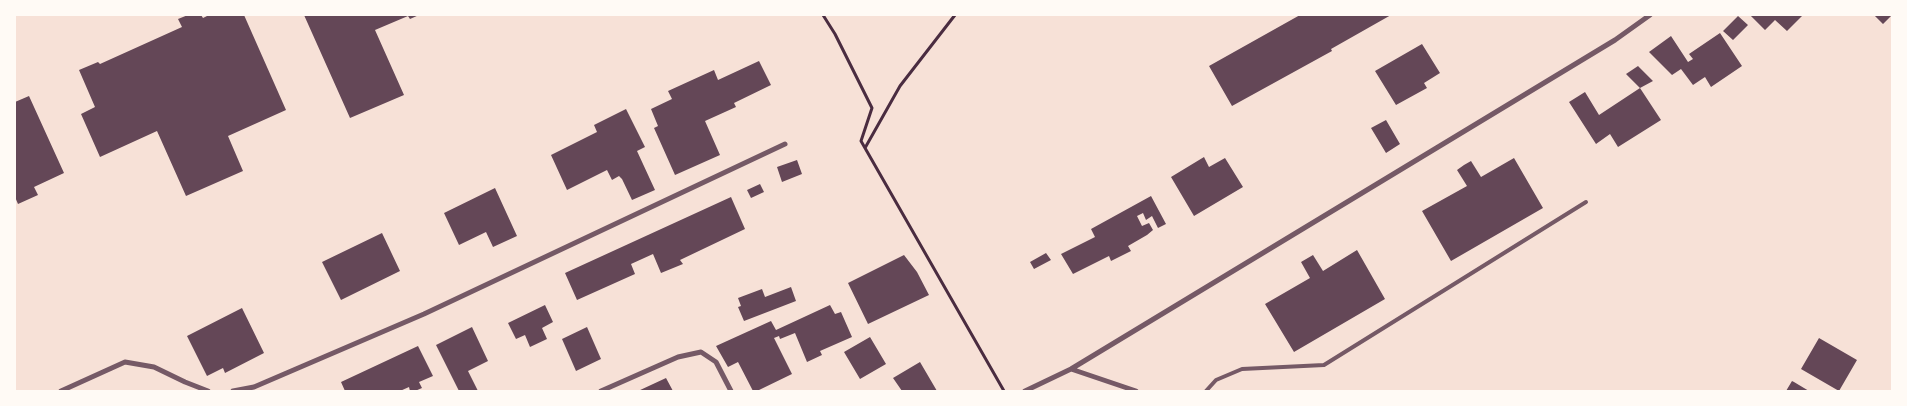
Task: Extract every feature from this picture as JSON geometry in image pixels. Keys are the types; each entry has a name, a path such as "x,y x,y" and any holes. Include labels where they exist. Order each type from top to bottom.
{"street":[{"path":"1025,391 1071,369 1615,40 1650,15"},
{"path":"233,391 254,387 424,314 785,144"},
{"path":"601,391 678,357 701,352 716,362 731,391"},
{"path":"61,391 124,362 154,367 208,391"},
{"path":"1071,369 1136,391"}],"lane":[{"path":"1206,391 1216,380 1242,369 1324,365 1586,202"}],"path":[{"path":"823,15 835,34 872,108 860,141 1004,391"},
{"path":"865,149 900,86 955,15"}],"building":[{"path":"188,15 201,15 203,18 209,15 244,15 286,110 228,136 243,171 186,196 157,131 100,157 81,114 95,107 79,70 98,62 100,64 182,27 178,19"},
{"path":"304,15 419,15 410,19 408,16 375,30 404,95 350,118"},
{"path":"1300,15 1391,15 1331,49 1332,51 1232,106 1209,66"},
{"path":"1750,15 1803,15 1787,31 1775,20 1765,30"},
{"path":"1874,15 1892,15 1883,24"},
{"path":"1738,16 1748,25 1733,40 1723,31"},
{"path":"1720,33 1742,66 1711,87 1705,77 1693,85 1681,69 1672,75 1649,52 1671,36 1688,62 1693,59 1689,54"},
{"path":"1422,44 1440,73 1424,83 1427,88 1396,105 1375,71"},
{"path":"759,61 771,85 734,103 736,107 705,121 720,155 675,175 654,128 658,126 651,109 672,99 668,91 714,70 718,80"},
{"path":"1638,66 1653,81 1640,88 1626,74"},
{"path":"1640,88 1661,120 1618,147 1610,134 1596,144 1569,102 1585,92 1599,115"},
{"path":"29,96 64,173 34,187 38,195 18,204 15,197 15,102"},
{"path":"626,109 645,147 637,151 655,190 632,200 622,179 619,176 612,180 607,170 567,190 551,155 597,132 594,125"},
{"path":"1386,120 1400,144 1386,153 1371,128"},
{"path":"1204,157 1209,167 1225,158 1243,187 1194,216 1171,177"},
{"path":"1514,158 1543,208 1451,261 1422,211 1467,186 1457,170 1464,165 1471,161 1481,177"},
{"path":"797,160 802,174 782,182 777,167"},
{"path":"760,184 764,192 751,198 747,190"},
{"path":"495,188 517,236 493,247 486,232 459,245 444,213"},
{"path":"1151,196 1166,224 1158,228 1152,216 1146,220 1143,213 1137,216 1142,226 1149,223 1153,230 1128,246 1131,251 1111,261 1109,256 1073,274 1061,254 1095,237 1091,229"},
{"path":"731,197 745,229 680,260 683,264 661,273 653,254 631,264 635,274 577,300 565,273"},
{"path":"382,233 400,271 341,300 322,262"},
{"path":"1357,250 1385,299 1294,352 1265,304 1310,278 1301,262 1313,255 1323,271"},
{"path":"1046,253 1051,260 1034,269 1030,262"},
{"path":"904,255 917,272 929,295 868,324 848,283"},
{"path":"791,287 796,301 744,321 738,307 741,306 738,298 762,289 765,297"},
{"path":"545,305 553,322 542,328 547,339 530,347 525,335 516,339 508,323"},
{"path":"830,305 835,314 841,312 852,337 820,351 822,355 807,362 795,333 780,339 779,336 774,338 792,374 757,391 753,391 738,362 728,367 716,346 771,321 776,330"},
{"path":"242,308 264,353 225,373 223,368 207,376 187,336"},
{"path":"472,327 488,361 468,371 478,391 459,391 436,345"},
{"path":"587,327 601,359 576,371 562,339"},
{"path":"870,337 886,364 860,379 844,352"},
{"path":"1819,338 1857,360 1839,391 1801,369"},
{"path":"418,346 433,376 419,382 422,388 415,391 410,391 409,387 400,391 345,391 341,382"},
{"path":"920,362 937,391 902,391 893,378"},
{"path":"666,378 673,391 638,391"},
{"path":"1792,381 1794,382 1809,391 1786,391"}]}
